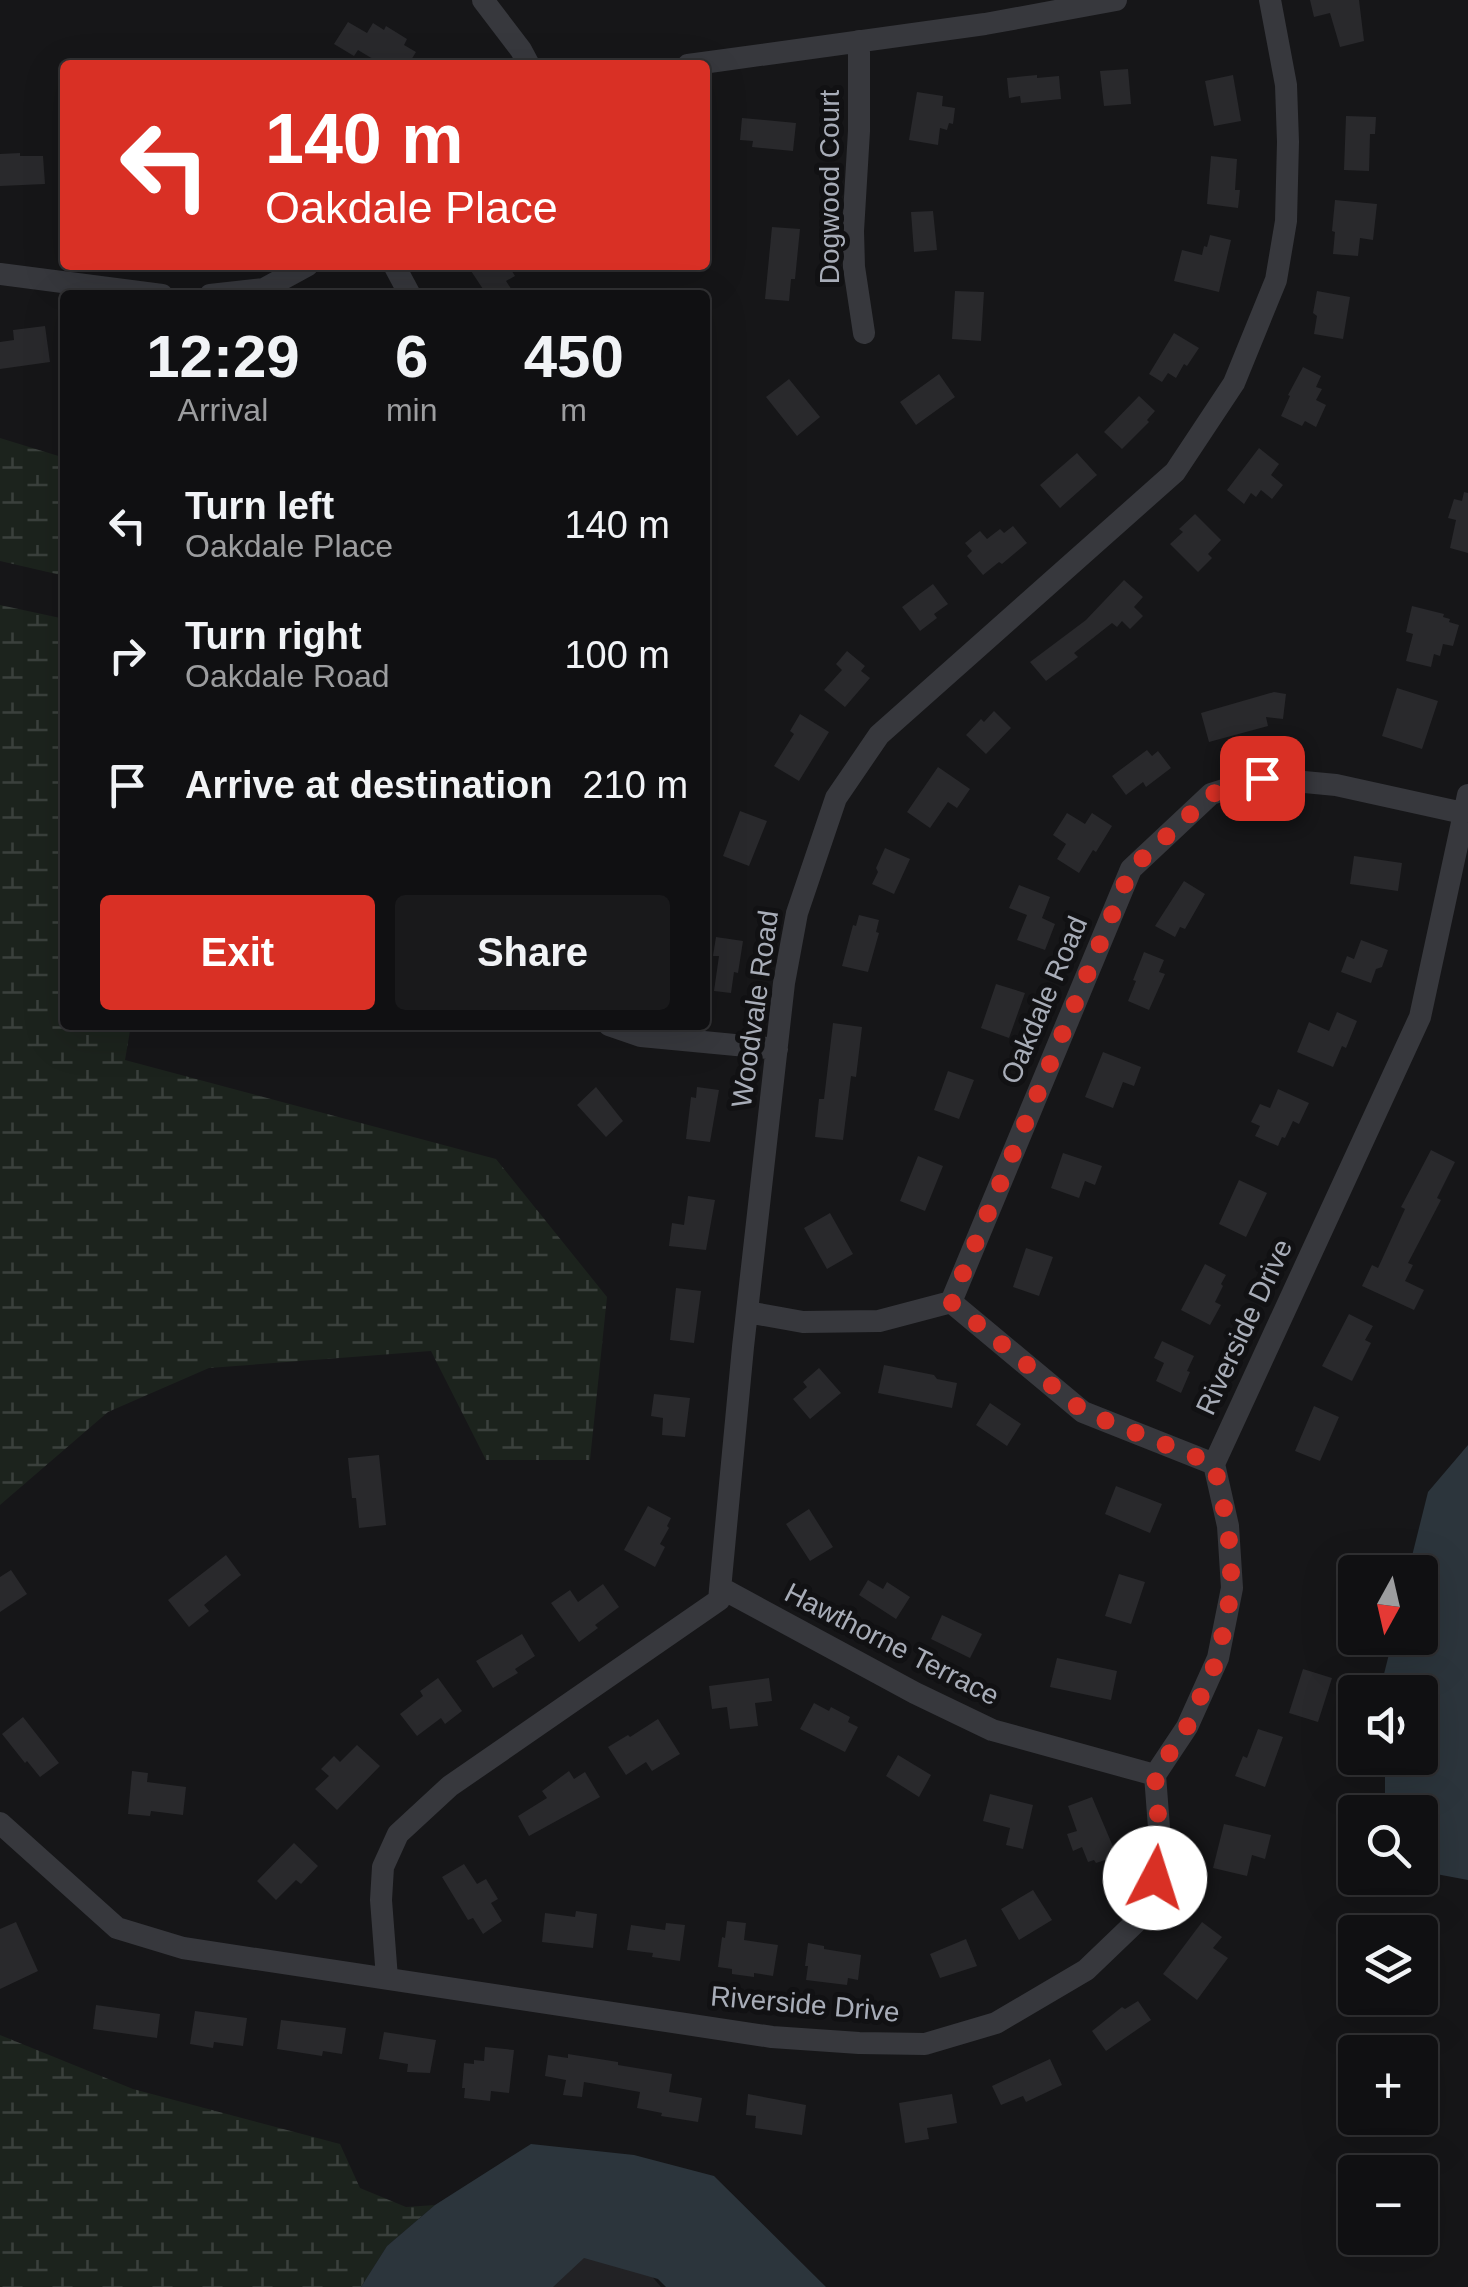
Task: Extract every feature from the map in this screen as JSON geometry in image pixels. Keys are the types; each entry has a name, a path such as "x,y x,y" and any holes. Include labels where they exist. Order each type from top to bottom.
{"street":[{"path":"483,0 527,60"},
{"path":"710,62 985,24 1116,0"},
{"name":"Woodvale Road","path":"720,1588 784,983 797,913 836,798 879,735 1175,472 1234,383 1276,280 1286,221 1286,85 1270,0"},
{"name":"Dogwood Court","path":"859,41 853,249 864,333"},
{"path":"255,290 299,270"},
{"path":"0,274 123,290"},
{"name":"Oakdale Road","path":"951,1302 1131,869 1212,794 1262,778 1466,804"},
{"name":"Riverside Drive","path":"1214,1464 1420,1017 1466,804"},
{"path":"623,1030 642,1036 777,1048"},
{"path":"747,1312 803,1322 878,1321 951,1302 1084,1412 1214,1464 1228,1526 1232,1588 1218,1658 1187,1727 1155,1775"},
{"path":"387,1978 381,1900 383,1866 398,1834 450,1786 720,1600 720,1588"},
{"name":"Hawthorne Terrace","path":"720,1588 992,1730 1155,1775"},
{"name":"Riverside Drive","path":"0,1823 116,1928 183,1948 772,2036 925,2044 996,2024 1086,1970 1136,1923 1155,1878 1160,1841 1155,1775"}],"shaded area":[{"path":"1468,1445 1468,1880 1438,1874 1438,1795 1385,1795 1385,1775 1438,1775 1438,1675 1384,1675 1389,1655 1438,1655 1438,1555 1412,1555 1428,1492"},
{"path":"531,2144 634,2155 714,2176 826,2287 666,2287 658,2279 584,2258 553,2287 361,2287 387,2246 435,2205"},
{"path":"593,2248 638,2260 661,2287 543,2287"}],"green space":[{"path":"0,438 60,456 60,575 0,561"},
{"path":"0,605 60,618 60,1030 130,1030 125,1060 496,1159 607,1297 590,1460 486,1460 431,1351 209,1368 108,1412 0,1505"},
{"path":"0,2035 133,2089 340,2144 360,2188 406,2207 435,2205 387,2246 361,2287 0,2287"}],"building":[{"path":"1310,0 1359,0 1364,41 1340,47 1330,13 1314,17"},
{"path":"348,22 367,33 373,23 407,39 404,45 416,52 411,60 375,60 358,50 354,56 334,44"},
{"path":"1128,69 1131,104 1104,106 1100,71"},
{"path":"1233,75 1241,121 1214,126 1205,81"},
{"path":"1059,76 1061,99 1021,103 1020,96 1009,98 1007,78"},
{"path":"917,92 943,96 942,106 955,108 953,124 949,123 947,130 940,128 938,145 909,140"},
{"path":"1346,116 1376,117 1375,134 1370,134 1369,171 1344,170"},
{"path":"742,118 796,123 793,151 752,147 753,141 740,140"},
{"path":"0,154 43,156 45,184 0,186"},
{"path":"1211,156 1237,159 1238,208 1207,204"},
{"path":"1335,200 1377,204 1373,240 1360,238 1358,256 1333,254"},
{"path":"933,211 937,250 914,252 911,212"},
{"path":"772,227 800,229 789,301 765,299"},
{"path":"1210,235 1231,240 1219,292 1174,281 1182,250 1202,255"},
{"path":"470,270 511,270 515,276 506,281 512,290 484,290"},
{"path":"955,291 984,292 981,341 952,339"},
{"path":"1317,291 1350,297 1343,339 1314,334"},
{"path":"45,326 50,362 0,369 0,342 14,340 13,330"},
{"path":"1174,333 1199,348 1176,378 1168,373 1162,382 1149,374"},
{"path":"1303,367 1321,376 1316,387 1322,389 1316,400 1326,405 1316,427 1305,421 1302,426 1281,416"},
{"path":"939,374 955,397 916,425 900,402"},
{"path":"789,379 820,417 797,436 766,397"},
{"path":"1139,396 1155,411 1122,449 1104,432"},
{"path":"1259,448 1279,464 1271,475 1283,485 1272,499 1261,490 1256,497 1251,493 1244,504 1227,490"},
{"path":"1077,453 1097,475 1060,508 1040,485"},
{"path":"1464,492 1468,493 1468,553 1450,548 1456,520 1448,518 1454,499 1462,501"},
{"path":"1195,514 1221,540 1208,554 1212,558 1198,572 1170,544"},
{"path":"1013,526 1027,543 983,575 967,556 972,551 965,543 980,531 987,539 1000,529 1004,533"},
{"path":"1124,580 1143,597 1134,607 1143,616 1130,629 1122,621 1117,627 1112,623 1074,653 1078,657 1046,681 1030,662 1086,620"},
{"path":"933,584 948,604 920,631 902,607"},
{"path":"1412,606 1444,614 1449,622 1459,625 1453,646 1443,644 1440,656 1434,654 1431,667 1406,661 1413,634 1406,632"},
{"path":"847,651 865,666 861,671 870,678 845,707 824,690 842,670 836,664"},
{"path":"1397,688 1438,701 1422,749 1382,736"},
{"path":"1274,692 1286,694 1283,719 1266,717 1268,726 1209,742 1201,713"},
{"path":"994,711 1011,728 986,754 966,735"},
{"path":"800,714 829,732 799,781 774,766 794,734 790,731"},
{"path":"1147,750 1152,756 1158,751 1171,768 1146,787 1143,782 1126,795 1112,776"},
{"path":"938,767 970,789 957,808 948,802 930,828 907,812"},
{"path":"740,811 767,821 749,866 723,856"},
{"path":"1067,813 1085,824 1092,813 1112,826 1079,873 1057,859 1066,844 1053,835"},
{"path":"885,848 910,859 894,894 872,884"},
{"path":"1354,856 1402,863 1398,891 1350,884"},
{"path":"1184,881 1205,894 1185,929 1180,927 1175,937 1155,926"},
{"path":"1019,885 1050,897 1042,918 1055,924 1045,950 1017,940 1027,915 1009,908"},
{"path":"859,915 879,920 868,972 842,966"},
{"path":"716,937 743,941 731,993 714,991 719,956 713,956"},
{"path":"1361,940 1388,950 1371,983 1341,972 1347,956 1354,959"},
{"path":"1144,952 1164,960 1159,972 1165,974 1149,1010 1128,1001"},
{"path":"996,984 1025,993 1009,1038 981,1028"},
{"path":"1337,1012 1357,1021 1333,1067 1297,1052 1309,1022 1329,1031"},
{"path":"833,1023 862,1027 843,1140 815,1137"},
{"path":"1103,1052 1141,1067 1134,1086 1123,1082 1113,1108 1085,1097"},
{"path":"948,1071 974,1080 959,1119 934,1110"},
{"path":"596,1087 623,1121 606,1137 577,1105"},
{"path":"697,1087 719,1090 710,1142 686,1139 691,1097 696,1098"},
{"path":"1278,1089 1309,1103 1299,1124 1293,1121 1278,1146 1255,1136 1260,1126 1251,1122 1260,1104 1270,1108"},
{"path":"1431,1150 1455,1162 1437,1198 1441,1200 1408,1263 1413,1265 1405,1281 1424,1290 1414,1310 1362,1286 1372,1265 1378,1268 1405,1209 1401,1207"},
{"path":"1063,1153 1102,1166 1095,1185 1085,1181 1079,1198 1051,1188"},
{"path":"918,1156 943,1166 925,1211 900,1201"},
{"path":"1239,1180 1267,1193 1246,1237 1219,1224"},
{"path":"688,1196 715,1200 706,1250 669,1246 672,1223 684,1225"},
{"path":"830,1213 853,1254 827,1269 804,1228"},
{"path":"1026,1248 1053,1257 1039,1296 1013,1287"},
{"path":"1205,1264 1226,1275 1215,1302 1221,1305 1210,1325 1181,1310"},
{"path":"676,1288 701,1291 694,1343 670,1340"},
{"path":"1349,1314 1373,1326 1365,1340 1371,1343 1352,1381 1322,1366"},
{"path":"1162,1341 1194,1356 1181,1393 1156,1381 1164,1363 1154,1358"},
{"path":"884,1365 957,1383 952,1408 878,1393"},
{"path":"819,1368 841,1393 810,1419 793,1399 807,1387 803,1382"},
{"path":"654,1394 690,1398 685,1437 662,1435 663,1418 651,1416"},
{"path":"990,1403 1021,1424 1007,1446 976,1425"},
{"path":"1314,1406 1339,1417 1320,1461 1295,1451"},
{"path":"379,1455 386,1525 359,1528 348,1458"},
{"path":"1116,1486 1162,1504 1150,1533 1105,1514"},
{"path":"648,1506 671,1518 660,1544 665,1547 655,1567 624,1550"},
{"path":"809,1509 833,1547 810,1561 786,1524"},
{"path":"226,1555 241,1575 204,1605 209,1611 189,1627 168,1600"},
{"path":"11,1570 27,1594 0,1612 0,1577"},
{"path":"1119,1574 1145,1582 1131,1624 1105,1616"},
{"path":"868,1580 883,1589 887,1582 910,1597 896,1619 859,1595"},
{"path":"603,1584 619,1607 579,1642 551,1603 570,1590 578,1602"},
{"path":"942,1615 982,1634 970,1658 931,1639"},
{"path":"522,1634 535,1656 515,1669 518,1673 493,1688 476,1661"},
{"path":"1057,1658 1117,1671 1111,1700 1050,1687"},
{"path":"1303,1669 1332,1678 1318,1722 1289,1713"},
{"path":"438,1678 462,1711 445,1724 441,1718 417,1736 400,1714"},
{"path":"769,1678 772,1701 755,1703 758,1726 730,1729 727,1707 712,1709 709,1686"},
{"path":"814,1703 850,1717 848,1722 858,1727 845,1752 800,1729"},
{"path":"23,1717 59,1763 40,1777 2,1734"},
{"path":"658,1719 680,1754 652,1771 646,1762 626,1775 608,1747"},
{"path":"1258,1729 1283,1737 1265,1787 1235,1776"},
{"path":"357,1745 380,1766 337,1810 315,1789 329,1776 321,1769 334,1756 340,1762"},
{"path":"898,1755 931,1775 919,1797 886,1776"},
{"path":"132,1771 148,1773 147,1782 186,1787 183,1815 151,1811 150,1816 128,1814"},
{"path":"569,1771 574,1779 585,1772 600,1797 529,1836 518,1816 547,1798 542,1791"},
{"path":"990,1794 1033,1805 1023,1849 1006,1845 1010,1828 983,1821"},
{"path":"1092,1797 1117,1856 1096,1863 1088,1862 1082,1847 1073,1851 1067,1834 1077,1831 1068,1806"},
{"path":"1224,1824 1271,1835 1265,1859 1252,1855 1247,1876 1213,1868"},
{"path":"294,1843 318,1866 301,1884 296,1880 276,1900 257,1881"},
{"path":"464,1864 477,1884 486,1879 498,1899 491,1903 502,1921 483,1934 473,1918 468,1920 442,1877"},
{"path":"1033,1890 1052,1920 1019,1940 1001,1909"},
{"path":"576,1911 597,1914 593,1948 542,1942 545,1913 575,1917"},
{"path":"727,1921 746,1923 744,1940 778,1945 773,1976 732,1974 732,1969 718,1967"},
{"path":"16,1922 38,1971 0,1989 0,1929"},
{"path":"1202,1922 1222,1937 1213,1948 1228,1958 1197,2000 1163,1974"},
{"path":"666,1923 685,1925 680,1961 627,1950 631,1925 665,1930"},
{"path":"966,1939 977,1966 940,1978 930,1954"},
{"path":"808,1943 861,1955 858,1980 848,1978 847,1985 806,1980"},
{"path":"1138,2001 1151,2020 1106,2051 1092,2031 1122,2007"},
{"path":"96,2005 160,2014 157,2038 93,2029"},
{"path":"195,2011 247,2018 243,2046 214,2042 213,2048 190,2044"},
{"path":"281,2020 346,2028 342,2054 323,2051 322,2056 277,2049"},
{"path":"384,2032 436,2040 430,2073 407,2072 408,2064 379,2059"},
{"path":"485,2047 514,2050 509,2093 491,2091 490,2101 464,2098 464,2063 484,2061"},
{"path":"568,2054 672,2074 669,2092 702,2098 698,2122 637,2108 640,2092 584,2082 582,2097 563,2095 566,2080 545,2076 548,2055 568,2058"},
{"path":"1050,2059 1062,2085 1026,2102 1023,2096 1001,2105 992,2086"},
{"path":"748,2094 806,2105 802,2135 755,2128 756,2116 746,2115"},
{"path":"952,2094 957,2123 927,2128 929,2139 905,2143 899,2103"}],"route":[{"path":"1155,1878 1160,1841 1155,1775 1187,1727 1218,1658 1232,1588 1228,1526 1214,1464 1084,1412 951,1302 1131,869 1212,794 1262,778"}]}
